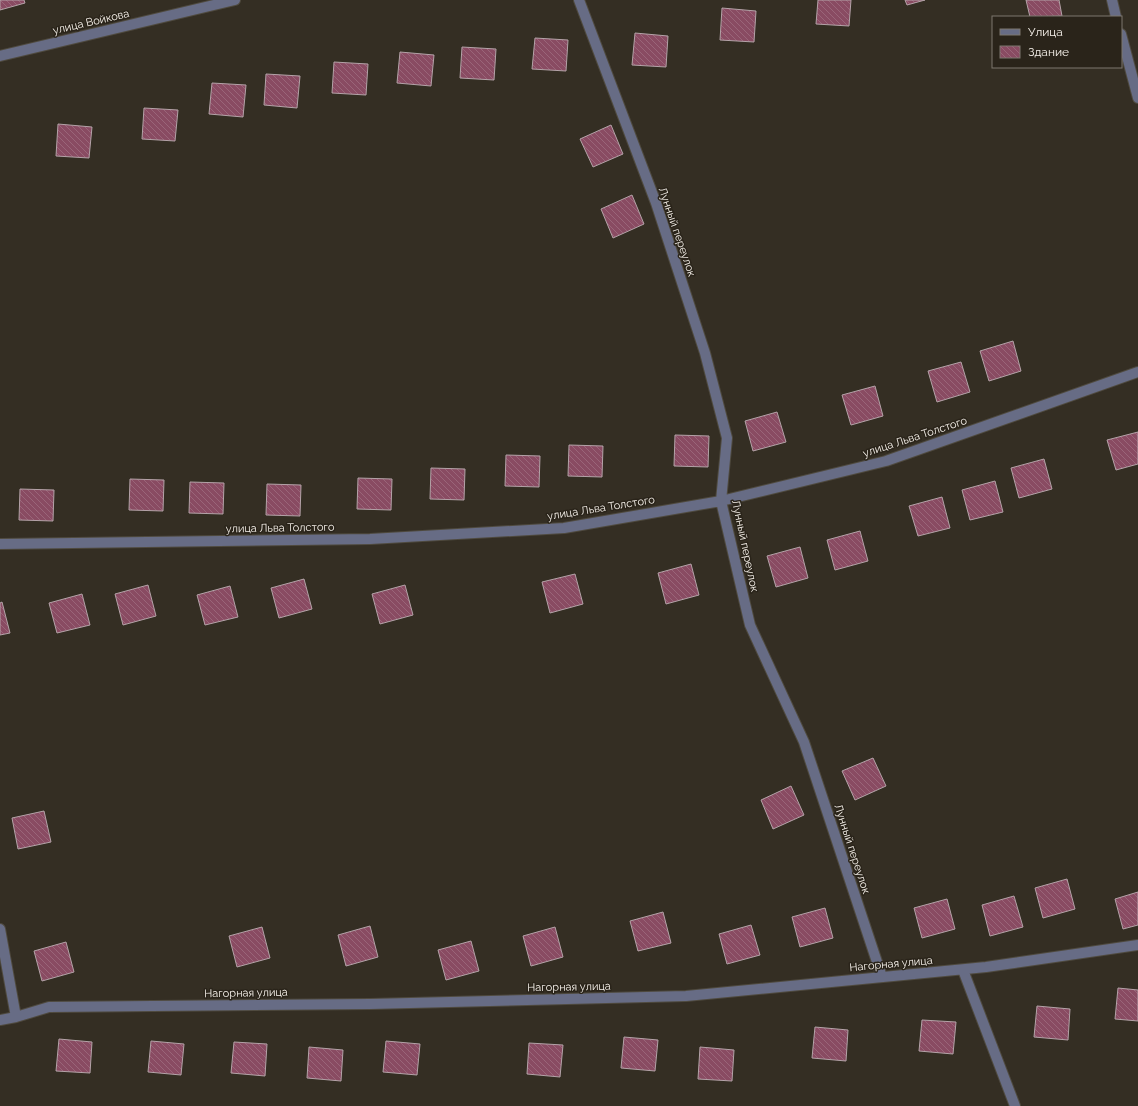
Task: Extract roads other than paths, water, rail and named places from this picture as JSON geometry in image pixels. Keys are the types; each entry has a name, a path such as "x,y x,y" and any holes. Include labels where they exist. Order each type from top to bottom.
{"street":[{"name":"улица Войкова","path":"0,56 235,0"},
{"name":"Лунный переулок","path":"579,0 656,203 705,353 727,438 721,501 750,625 804,742 882,977"},
{"path":"1112,0 1116,16"},
{"path":"1122,38 1138,98"},
{"name":"улица Льва Толстого","path":"0,544 370,539 564,528 721,501 886,462 1138,372"},
{"path":"0,929 16,1018"},
{"name":"Нагорная улица","path":"0,1020 16,1018 49,1007 370,1004 686,996 963,970 1138,945"},
{"path":"963,970 1015,1106"}]}
